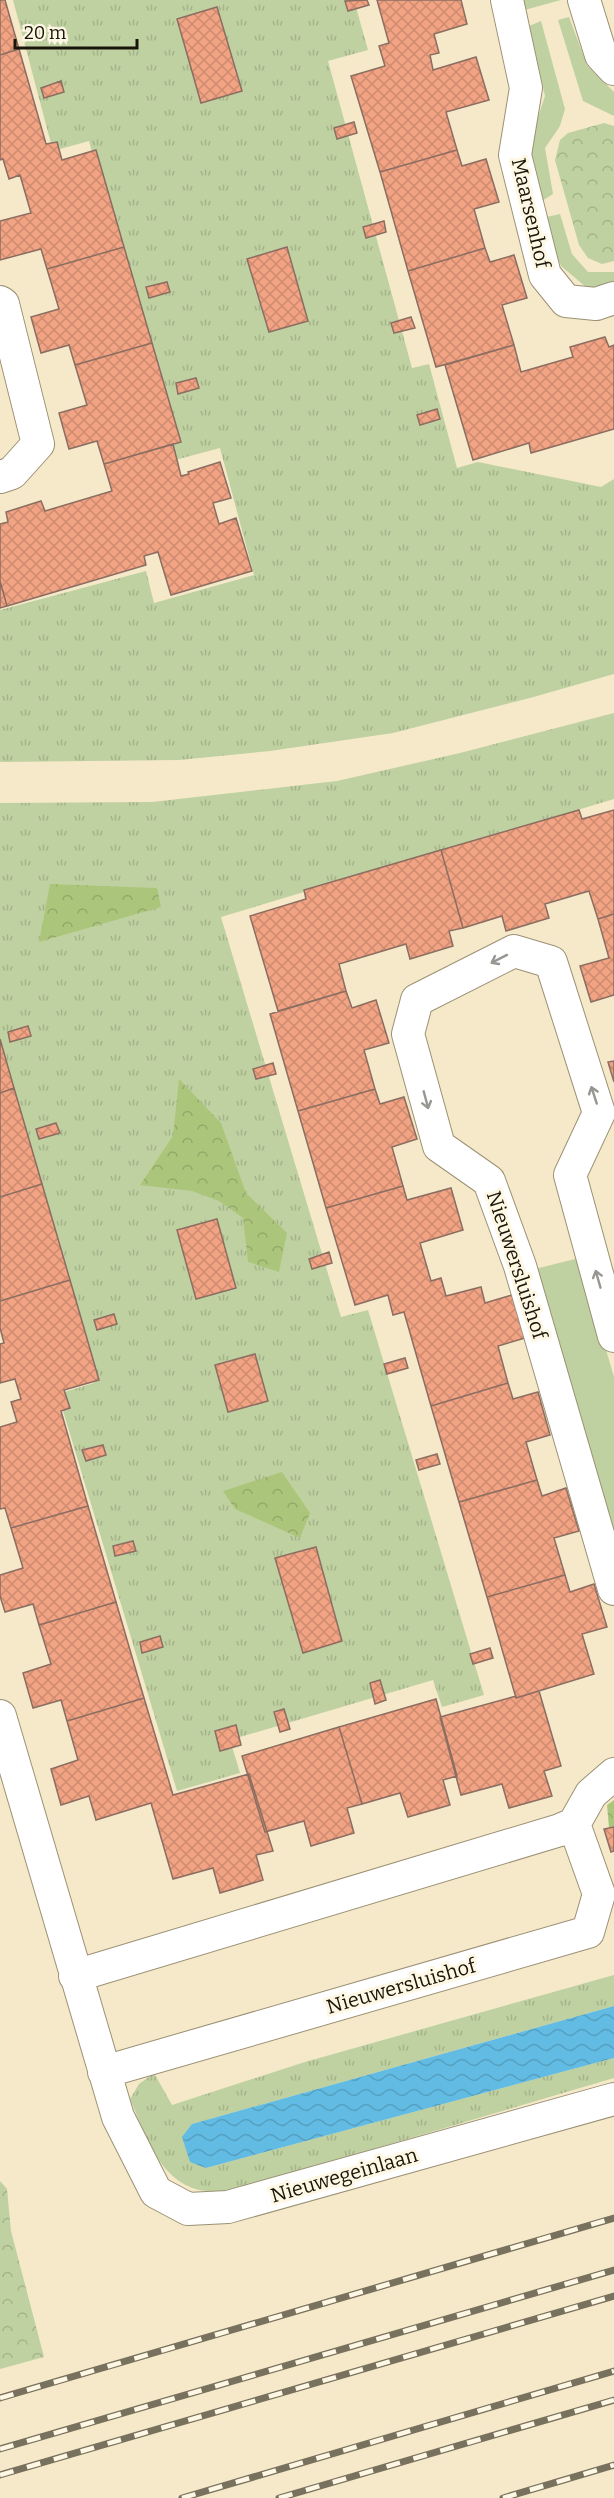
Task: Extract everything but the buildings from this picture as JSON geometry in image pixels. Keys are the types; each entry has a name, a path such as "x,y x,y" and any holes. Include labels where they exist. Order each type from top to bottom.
{"street":[{"name":"Maarsenhof","path":"507,0 526,88 515,155 545,275 566,301 596,304 614,298"},
{"path":"584,0 601,55 614,69"},
{"path":"0,302 3,304 38,444 12,473 0,477"},
{"name":"Nieuwersluishof","path":"614,1336 570,1175 599,1113 551,962 514,951 417,1000 408,1034 439,1146 489,1181 520,1266 614,1589"},
{"path":"0,1716 104,2072"},
{"path":"75,1976 574,1824 591,1794 614,1774"},
{"name":"Nieuwersluishof","path":"104,2072 588,1932 599,1894 574,1824"},
{"name":"Nieuwegeinlaan","path":"104,2072 118,2117 156,2192 189,2209 228,2207 614,2099"}],"green space":[{"path":"13,0 354,0 368,50 328,61 412,368 429,364 457,468 478,462 601,487 614,479 614,674 393,733 270,751 179,760 0,762 0,610 146,571 154,603 254,575 220,448 175,460 89,141 53,151"},
{"path":"517,0 561,0 521,11"},
{"path":"569,17 587,65 614,92 614,116 583,101 558,20"},
{"path":"541,21 565,109 560,126 545,148 553,194 537,204 532,180 530,141 545,96 529,26"},
{"path":"604,123 614,126 614,261 602,264 588,258 579,245 555,160 560,140 568,133"},
{"path":"560,214 572,254 588,272 614,272 614,288 586,287 561,266 542,218"},
{"path":"614,713 614,799 221,917 341,1317 368,1310 484,1695 442,1707 433,1680 230,1740 240,1773 177,1791 58,1394 94,1383 0,1070 0,803 152,802 337,781 460,753"},
{"path":"50,884 157,888 161,907 39,942"},
{"path":"179,1079 221,1123 246,1193 287,1233 279,1272 248,1262 243,1218 219,1201 192,1191 140,1185 173,1136"},
{"path":"579,1258 614,1377 614,1551 531,1270"},
{"path":"282,1472 310,1513 300,1538 235,1509 223,1491"},
{"path":"614,1800 614,1829 609,1828 607,1805"},
{"path":"614,1975 614,2006 192,2124 206,2168 614,2058 614,2078 228,2192 199,2190 185,2185 173,2176 155,2154 130,2099 139,2084 154,2073 172,2105 305,2062"},
{"path":"0,2181 7,2189 11,2231 44,2357 0,2369"}],"water":[{"path":"614,2006 614,2058 206,2168 190,2162 182,2137 192,2124"}],"railway":[{"path":"0,2398 614,2218"},
{"path":"0,2449 614,2270"},
{"path":"0,2475 614,2296"},
{"path":"182,2498 614,2371"},
{"path":"279,2498 614,2400"},
{"path":"503,2498 614,2465"}]}
